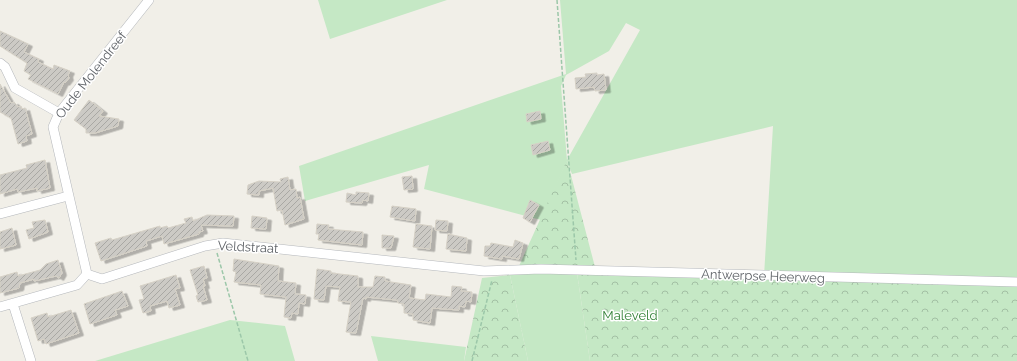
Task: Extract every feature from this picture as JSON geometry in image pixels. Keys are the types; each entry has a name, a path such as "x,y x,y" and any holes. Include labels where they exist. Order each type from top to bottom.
{"street":[{"name":"Oude Molendreef","path":"86,274 53,127 59,113 149,0"},
{"path":"0,63 5,67 15,88 59,113"},
{"path":"0,214 68,196"},
{"name":"Veldstraat","path":"86,274 102,279 214,245 239,244 476,270 509,270"},
{"name":"Antwerpse Heerweg","path":"509,270 576,270 1017,282"},
{"path":"0,307 77,285 86,274"},
{"path":"13,304 31,361"}],"path":[{"path":"557,0 576,270"},
{"path":"214,245 248,361"},
{"path":"472,361 495,270"}],"green space":[{"path":"318,0 447,0 330,39"},
{"path":"560,0 1017,0 1017,282 764,276 773,126 572,174 567,161 541,220 424,189 429,165 305,201 299,166 566,74","holes":["626,23 640,30 567,160 561,86 566,75 609,51"]},
{"name":"Maleveld","path":"567,160 595,267 1017,282 1017,361 590,361 577,273 519,266"},
{"path":"519,273 577,273 590,361 528,361 510,275"},
{"path":"510,275 528,361 464,361 482,278"},
{"path":"230,320 285,326 295,361 95,361"},
{"path":"371,336 466,347 464,361 378,361"}],"building":[{"path":"0,31 28,44 24,52 39,59 38,62 53,69 54,65 70,71 68,75 69,78 65,83 64,82 58,94 28,79 31,75 24,71 27,63 0,46"},
{"path":"597,73 597,75 604,74 606,90 595,91 594,87 576,89 575,78 586,77 585,74"},
{"path":"0,84 11,103 14,102 18,107 21,106 22,109 25,108 32,134 26,136 27,141 18,144 11,118 0,112"},
{"path":"89,100 103,111 99,116 119,119 118,126 95,133 86,133 86,129 74,120"},
{"path":"540,111 541,119 527,122 526,114"},
{"path":"548,141 550,150 533,155 531,145"},
{"path":"45,160 50,188 37,191 37,188 18,192 17,189 0,194 0,175 27,168 26,165"},
{"path":"412,176 413,189 404,190 402,177"},
{"path":"288,177 290,190 296,189 297,198 300,197 304,219 285,225 282,210 277,211 273,188 259,191 259,195 247,194 248,185 259,181 281,182 280,179"},
{"path":"356,192 369,193 368,201 363,200 362,203 346,202 347,193 356,195"},
{"path":"530,200 539,205 530,222 523,218"},
{"path":"392,206 416,209 415,221 390,217"},
{"path":"207,215 234,216 233,226 201,225 203,231 199,232 199,234 164,244 162,236 146,241 147,246 101,261 95,243 111,238 112,240 160,226 160,228 167,226 168,228 186,223 184,219 192,217 193,221"},
{"path":"252,216 267,218 266,229 251,228"},
{"path":"45,220 48,232 29,239 26,230 34,228 32,222"},
{"path":"436,220 448,221 447,231 435,230"},
{"path":"317,224 329,225 328,229 363,232 362,245 318,240 319,234 316,234"},
{"path":"416,224 432,226 430,249 413,247"},
{"path":"12,228 16,245 0,249 0,232"},
{"path":"448,234 467,238 466,251 446,249"},
{"path":"382,235 394,236 391,248 382,248"},
{"path":"515,240 523,243 519,259 502,256 502,259 484,256 485,246 490,246 491,243 513,247"},
{"path":"234,259 279,266 278,281 296,283 295,294 306,295 305,304 299,303 298,314 292,313 291,318 284,317 286,297 260,294 261,285 234,282 236,272 233,271"},
{"path":"58,260 62,273 59,278 56,276 34,281 34,279 20,283 19,288 0,293 0,277 17,272 18,276 40,270 46,264"},
{"path":"204,266 207,278 203,279 205,286 203,286 207,300 198,302 196,296 198,295 190,270"},
{"path":"317,269 331,271 331,273 358,276 358,287 373,287 375,276 385,277 385,281 411,285 409,298 425,300 426,294 451,297 452,286 462,287 461,291 472,292 471,302 466,301 465,307 459,306 459,310 432,308 430,323 413,320 413,314 404,313 404,304 398,303 397,300 366,297 366,299 363,298 356,333 346,332 351,302 338,301 340,287 326,286 324,300 314,299"},
{"path":"176,275 180,288 175,289 180,305 169,308 167,301 150,306 151,311 143,313 139,300 144,299 140,286"},
{"path":"122,291 128,306 115,310 117,315 90,324 84,304"},
{"path":"71,310 79,333 46,344 44,339 38,341 31,318 47,313 48,317"}]}
